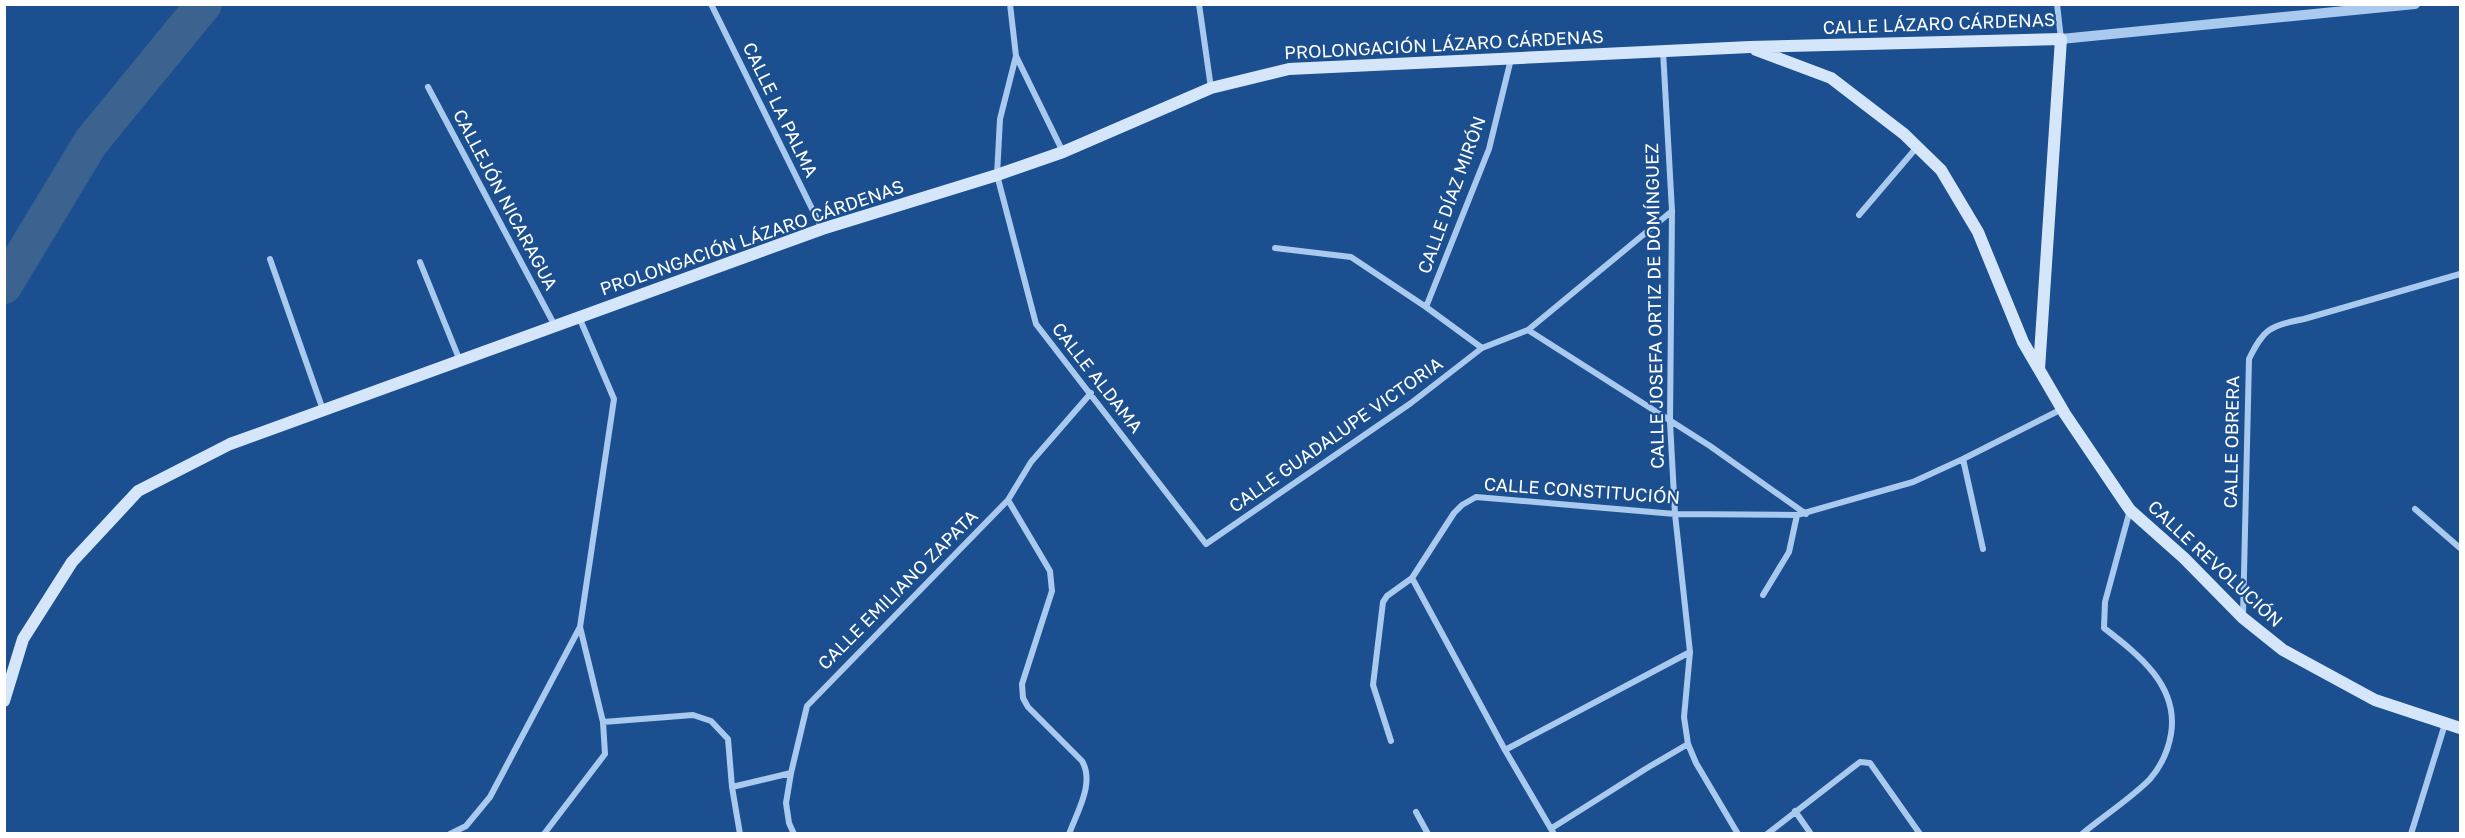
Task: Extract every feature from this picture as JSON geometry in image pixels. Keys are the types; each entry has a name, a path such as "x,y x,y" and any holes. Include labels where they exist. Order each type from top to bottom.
{"main road":[{"name":"CALLE LÁZARO CÁRDENAS","path":"1750,47 2061,39"},
{"path":"2039,369 2061,39"},
{"name":"PROLONGACIÓN LÁZARO CÁRDENAS","path":"4,701 23,639 72,562 138,491 230,444 822,229 997,175 1063,152 1211,88 1289,69 1750,47"},
{"name":"CALLE REVOLUCIÓN","path":"1750,47 1831,78 1904,135 1941,171 1978,232 2023,342 2062,409 2130,510 2184,558 2243,618 2283,650 2375,700 2460,728"}],"street":[{"name":"CALLE LA PALMA","path":"711,4 822,229"},
{"path":"1010,4 1016,56 1063,152"},
{"path":"1199,4 1211,88"},
{"path":"2057,4 2061,39"},
{"name":"CALLE LÁZARO CÁRDENAS","path":"2061,39 2415,4"},
{"name":"CALLE JOSEFA ORTIZ DE DOMÍNGUEZ","path":"1663,51 1672,211 1670,422 1676,514 1690,652 1684,717 1688,744 1696,763 1738,834"},
{"name":"CALLE ALDAMA","path":"1016,56 1000,119 997,175 1036,324 1206,544"},
{"name":"CALLE DÍAZ MIRÓN","path":"1426,307 1489,149 1511,59"},
{"name":"CALLEJÓN NICARAGUA","path":"428,87 555,326"},
{"path":"1859,215 1917,147"},
{"path":"1672,211 1528,330 1710,446 1806,513"},
{"path":"1275,248 1352,257 1482,348"},
{"path":"270,258 323,410"},
{"path":"420,262 460,361"},
{"name":"CALLE OBRERA","path":"2243,618 2249,359 2261,335 2280,324 2460,274"},
{"path":"450,834 466,826 490,797 580,627 614,399 579,317"},
{"name":"CALLE GUADALUPE VICTORIA","path":"1206,544 1411,403 1482,348 1528,330"},
{"name":"CALLE EMILIANO ZAPATA","path":"794,834 789,823 786,803 790,773 807,705 1008,500 1032,462 1091,393"},
{"name":"CALLE CONSTITUCIÓN","path":"1412,578 1454,513 1476,497 1676,514 1797,515 1913,482 2062,409"},
{"path":"1964,459 1983,549"},
{"path":"1008,500 1050,571 1053,591 1023,684 1023,698 1028,707 1082,761 1087,769 1088,781 1069,834"},
{"path":"2415,509 2460,548"},
{"path":"2082,834 2149,780 2167,754 2173,718 2167,691 2136,652 2104,628 2105,602 2130,510"},
{"path":"1763,595 1789,552 1797,515"},
{"path":"1390,741 1373,686 1382,607 1387,596 1412,578 1505,750 1553,831 1647,768 1688,744"},
{"path":"544,834 605,754 603,722 580,627"},
{"path":"1505,750 1690,652"},
{"path":"603,722 693,715 711,721 728,739 732,787 740,834"},
{"path":"2411,834 2445,723"},
{"path":"1767,834 1860,762 1870,763 1920,834"},
{"path":"732,787 790,773"},
{"path":"1795,811 1811,834"},
{"path":"1416,812 1428,834"}],"waterway":[{"path":"4,286 91,142 204,4"}]}
